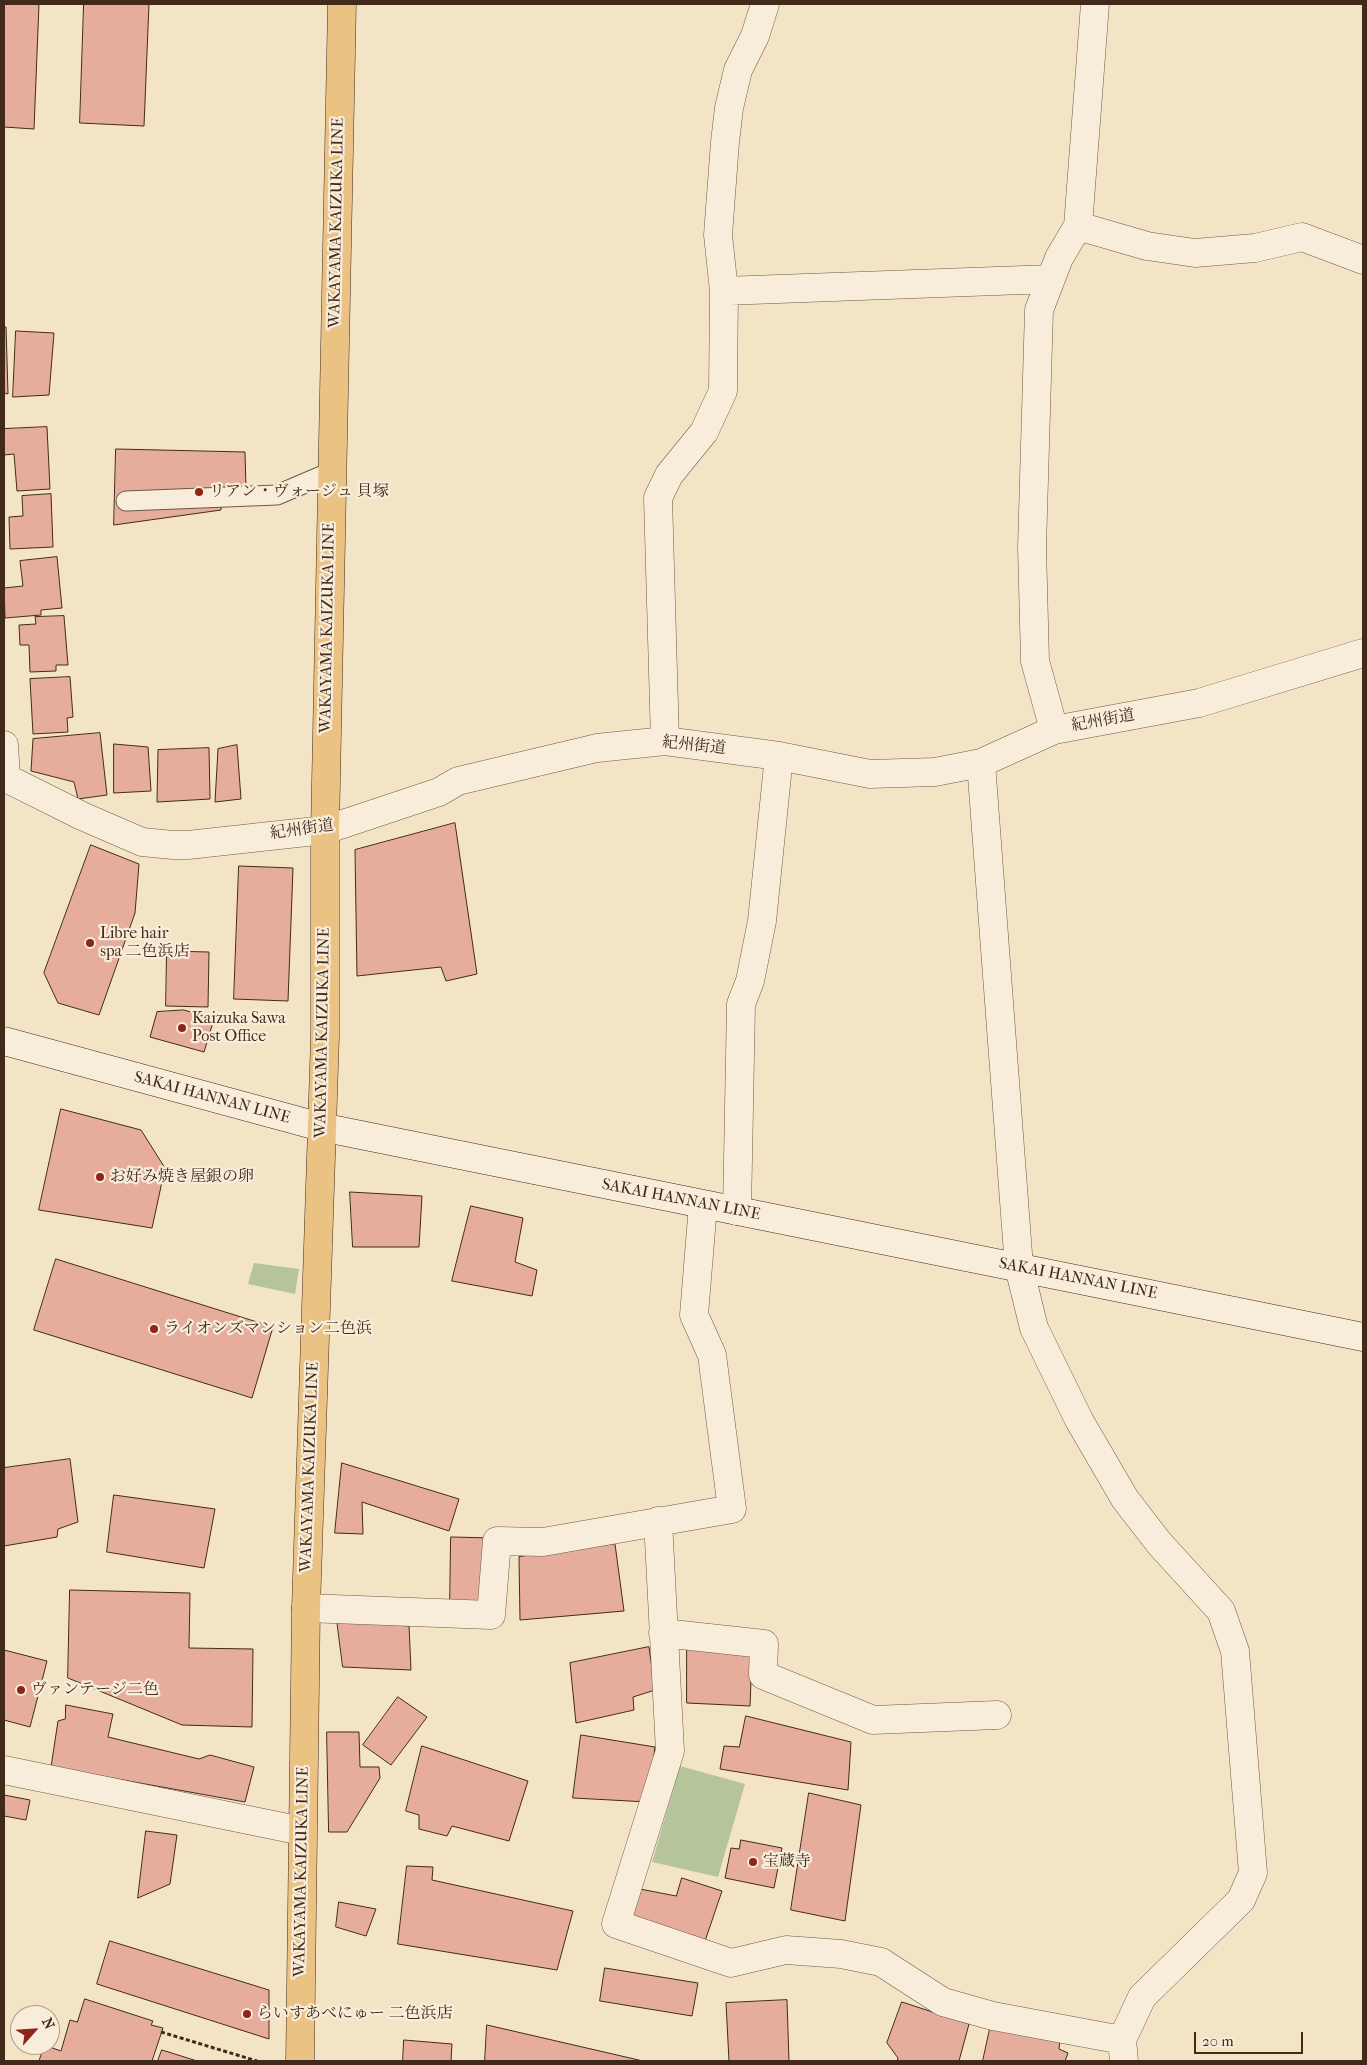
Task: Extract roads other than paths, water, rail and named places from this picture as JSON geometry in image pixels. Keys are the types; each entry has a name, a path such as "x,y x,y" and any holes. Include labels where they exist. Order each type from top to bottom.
{"main road":[{"name":"WAKAYAMA KAIZUKA LINE","path":"300,2061 306,1608 325,1037 324,830 342,4"}],"street":[{"path":"665,740 658,498 669,475 704,432 722,391 724,291 718,236 720,189 729,108 738,70 755,36 765,4"},
{"path":"1054,730 1034,661 1032,547 1040,310 1059,258 1078,226 1095,4"},
{"path":"1078,226 1147,246 1196,253 1255,248 1302,237 1363,260"},
{"path":"724,291 1051,279"},
{"name":"紀州街道","path":"5,777 82,816 142,842 188,844 324,830 439,792 458,782 597,748 665,740 779,756 870,774 935,772 980,763 1054,730 1199,704 1363,653"},
{"path":"4,745 5,777"},
{"path":"737,1211 741,1004 750,981 762,921 779,756"},
{"path":"658,1521 670,1751 616,1924 731,1963 786,1950 841,1954 881,1962 943,2002 1123,2051 1142,1997 1241,1900 1253,1872 1235,1651 1221,1611 1159,1543 1125,1499 1084,1428 1034,1328 1019,1267 980,763"},
{"name":"SAKAI HANNAN LINE","path":"4,1041 321,1127 1363,1337"},
{"path":"306,1608 491,1614 497,1541 543,1542 732,1509 712,1355 694,1315 703,1205"},
{"path":"663,1633 764,1644 763,1675 873,1720 997,1715"},
{"path":"4,1770 302,1832"}],"lane":[{"path":"126,501 277,495 331,472"}],"place":[{"name":"リアン・ヴォージュ 貝塚","path":"199,492"},
{"name":"Libre hair spa 二色浜店","path":"90,943"},
{"name":"Kaizuka Sawa Post Office","path":"182,1028"},
{"name":"お好み焼き屋銀の卵","path":"100,1177"},
{"name":"ライオンズマンション二色浜","path":"154,1329"},
{"name":"ヴァンテージ二色","path":"21,1690"},
{"name":"宝蔵寺","path":"753,1862"},
{"name":"らいすあべにゅー 二色浜店","path":"247,2014"}]}
